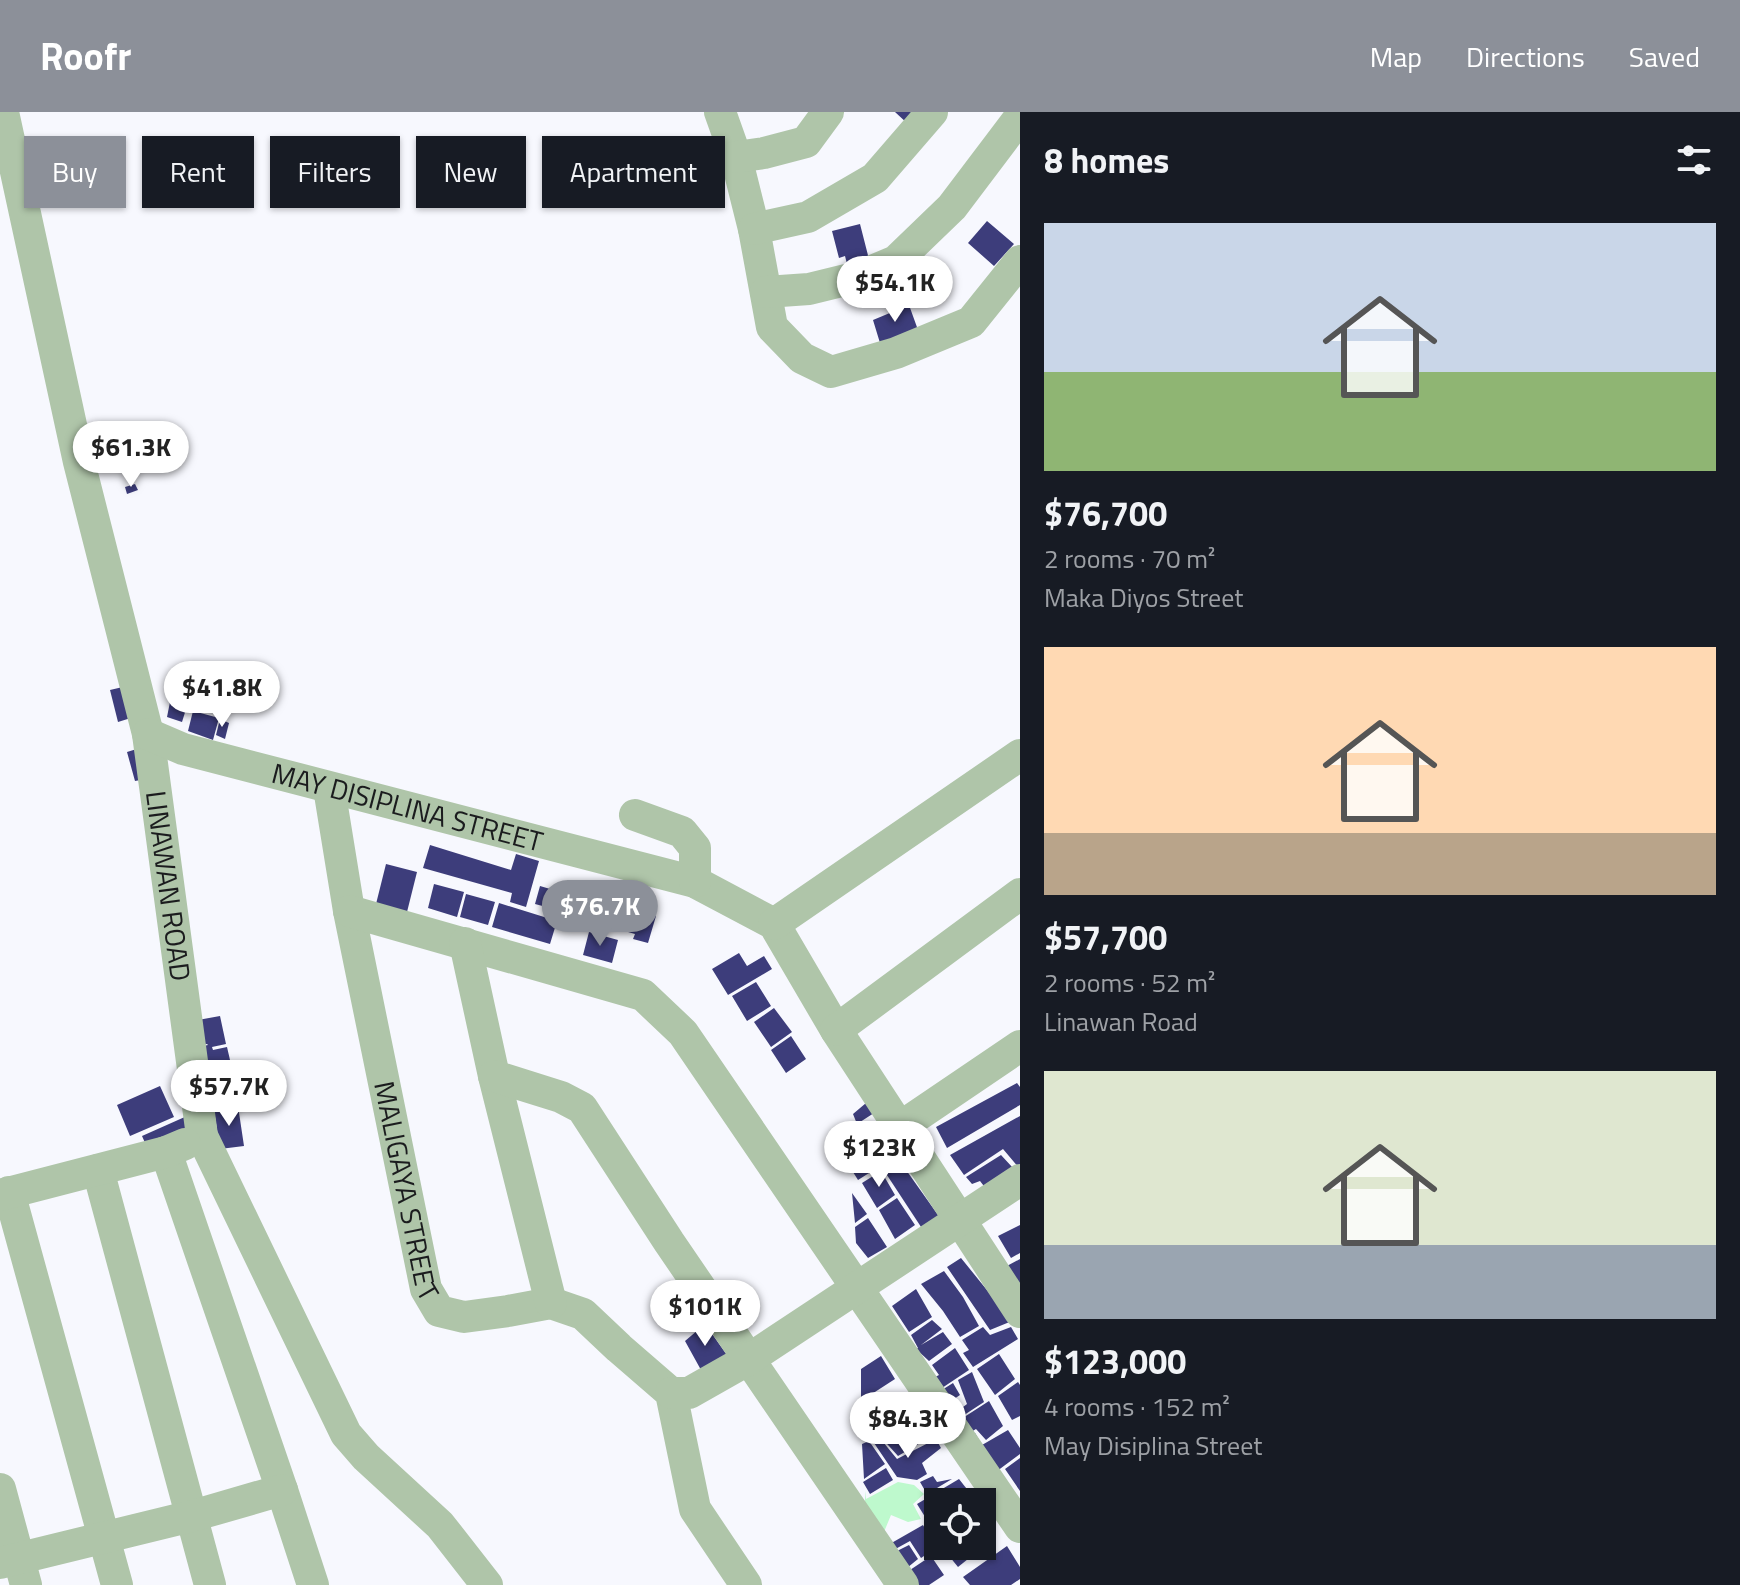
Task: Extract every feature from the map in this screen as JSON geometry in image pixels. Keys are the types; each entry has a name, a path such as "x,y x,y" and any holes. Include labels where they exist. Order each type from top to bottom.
{"street":[{"name":"LINAWAN ROAD","path":"3,112 79,462 148,734 202,1136 346,1434 366,1457 440,1525 487,1585"},
{"path":"720,112 736,157 754,229 772,327 802,358 831,372 896,353 971,322 1020,261"},
{"path":"736,157 806,142 828,112"},
{"path":"754,229 808,217 875,178 932,112"},
{"path":"766,292 809,289 858,277 896,261 952,207 1020,117"},
{"name":"MAY DISIPLINA STREET","path":"148,734 183,749 695,882 774,924"},
{"path":"1020,755 774,924 836,1030 1020,1312"},
{"name":"MALIGAYA STREET","path":"329,788 349,911 426,1289 439,1311 464,1317 551,1303"},
{"path":"635,815 682,832 695,848 695,882"},
{"path":"836,1030 1020,894"},
{"path":"349,911 643,995 683,1033 1020,1527"},
{"path":"465,943 494,1076 551,1303 583,1314 671,1393 695,1509 746,1585"},
{"path":"899,1128 1020,1046"},
{"path":"494,1076 561,1097 582,1108 669,1242 903,1585"},
{"path":"117,1585 4,1193 166,1152 202,1136"},
{"path":"166,1152 313,1585"},
{"path":"98,1170 210,1585"},
{"path":"671,1393 689,1393 749,1359 1020,1180"},
{"path":"0,1489 15,1569 104,1537 282,1490"}],"green space":[{"path":"898,1482 914,1485 924,1494 913,1504 921,1519 908,1522 891,1515 879,1544 865,1525 865,1491 866,1499"}],"building":[{"path":"895,112 918,112 908,124"},
{"path":"987,221 1014,244 994,266 968,243"},
{"path":"860,224 871,267 849,272 845,256 839,258 832,231"},
{"path":"909,305 918,330 880,343 873,320"},
{"path":"145,444 147,458 137,458 135,445"},
{"path":"135,484 138,490 127,494 125,487"},
{"path":"201,672 214,678 220,691 214,704 201,710 188,704 182,691 188,678"},
{"path":"127,686 134,717 118,722 110,690"},
{"path":"170,702 187,706 182,722 167,717"},
{"path":"193,711 219,718 213,740 188,731"},
{"path":"220,719 229,723 225,739 216,735"},
{"path":"140,748 146,779 135,781 127,752"},
{"path":"430,845 511,870 516,854 539,861 526,907 510,902 512,893 423,868"},
{"path":"386,864 417,872 407,912 376,904"},
{"path":"434,884 464,892 457,917 428,908"},
{"path":"540,886 601,904 608,899 615,902 611,918 620,889 646,917 656,916 648,943 633,939 635,934 535,904"},
{"path":"466,894 495,902 488,925 460,917"},
{"path":"499,903 557,921 550,944 492,927"},
{"path":"589,932 618,940 612,963 583,955"},
{"path":"739,953 747,966 764,956 772,969 728,995 712,969"},
{"path":"756,982 771,1006 747,1021 732,996"},
{"path":"774,1008 792,1032 771,1047 754,1022"},
{"path":"220,1016 226,1044 212,1047 213,1050 227,1047 230,1060 217,1062 218,1068 212,1069 210,1065 199,1067 195,1048 208,1045 195,1046 198,1020"},
{"path":"791,1036 806,1059 786,1073 771,1050"},
{"path":"234,1075 239,1104 208,1110 203,1080"},
{"path":"1017,1083 1020,1087 1020,1105 947,1148 936,1127"},
{"path":"160,1086 174,1117 130,1136 117,1105"},
{"path":"866,1103 874,1113 857,1124 853,1114"},
{"path":"238,1106 244,1146 220,1149 214,1110"},
{"path":"187,1116 195,1133 150,1154 142,1136"},
{"path":"1020,1116 1020,1169 1003,1149 964,1175 950,1155"},
{"path":"850,1121 862,1140 852,1147"},
{"path":"864,1146 877,1168 858,1180 853,1172 853,1150"},
{"path":"1001,1155 1013,1168 987,1190 980,1181 972,1184 966,1177"},
{"path":"899,1160 943,1222 925,1233 883,1169"},
{"path":"881,1171 895,1195 877,1208 862,1183"},
{"path":"852,1193 867,1214 855,1223"},
{"path":"897,1198 915,1225 895,1239 879,1210"},
{"path":"868,1218 887,1247 868,1258 856,1243 855,1227"},
{"path":"1020,1225 1020,1253 1011,1258 998,1236"},
{"path":"961,1258 1012,1321 990,1330 947,1267"},
{"path":"1020,1259 1020,1287 1005,1267"},
{"path":"944,1271 979,1326 960,1337 921,1284"},
{"path":"916,1289 932,1317 909,1332 892,1306"},
{"path":"932,1320 942,1329 921,1345 943,1332 952,1344 929,1361 916,1349 911,1335"},
{"path":"705,1324 727,1355 701,1370 685,1341"},
{"path":"983,1327 990,1335 1011,1327 1018,1339 973,1367 963,1353 969,1350 962,1340"},
{"path":"955,1348 969,1370 933,1394 925,1382 939,1375 932,1365"},
{"path":"999,1354 1015,1379 995,1395 977,1369"},
{"path":"881,1356 895,1379 861,1401 861,1369"},
{"path":"972,1372 984,1402 952,1423 950,1417 967,1404 958,1380"},
{"path":"1018,1382 1020,1416 1012,1420 998,1396"},
{"path":"953,1383 960,1395 942,1407 934,1395"},
{"path":"883,1393 890,1401 910,1406 873,1436 864,1424 861,1406"},
{"path":"989,1401 1003,1426 986,1440 976,1429 963,1437 955,1423"},
{"path":"914,1406 927,1424 899,1436 894,1422"},
{"path":"891,1427 898,1441 920,1443 898,1456 879,1435"},
{"path":"1008,1430 1020,1448 1020,1454 989,1477 966,1438 975,1433 982,1445"},
{"path":"879,1437 897,1459 936,1439 941,1448 922,1463 927,1474 917,1480 897,1477 872,1440"},
{"path":"869,1441 885,1464 864,1479 862,1444"},
{"path":"1020,1458 1020,1491 1005,1469"},
{"path":"886,1468 893,1480 870,1494 863,1482"},
{"path":"933,1476 937,1482 952,1479 937,1488 924,1489 920,1482"},
{"path":"959,1479 966,1488 944,1488"},
{"path":"924,1500 924,1515 917,1504"},
{"path":"924,1527 924,1556 921,1558 910,1541 890,1552 888,1545"},
{"path":"909,1545 918,1559 902,1572 891,1554"},
{"path":"1007,1546 1020,1567 1020,1579 1011,1585 970,1585 963,1577 987,1560 996,1560 996,1554"},
{"path":"925,1560 934,1560 944,1575 929,1585 916,1585 907,1572"},
{"path":"952,1560 967,1560 958,1567"}]}
